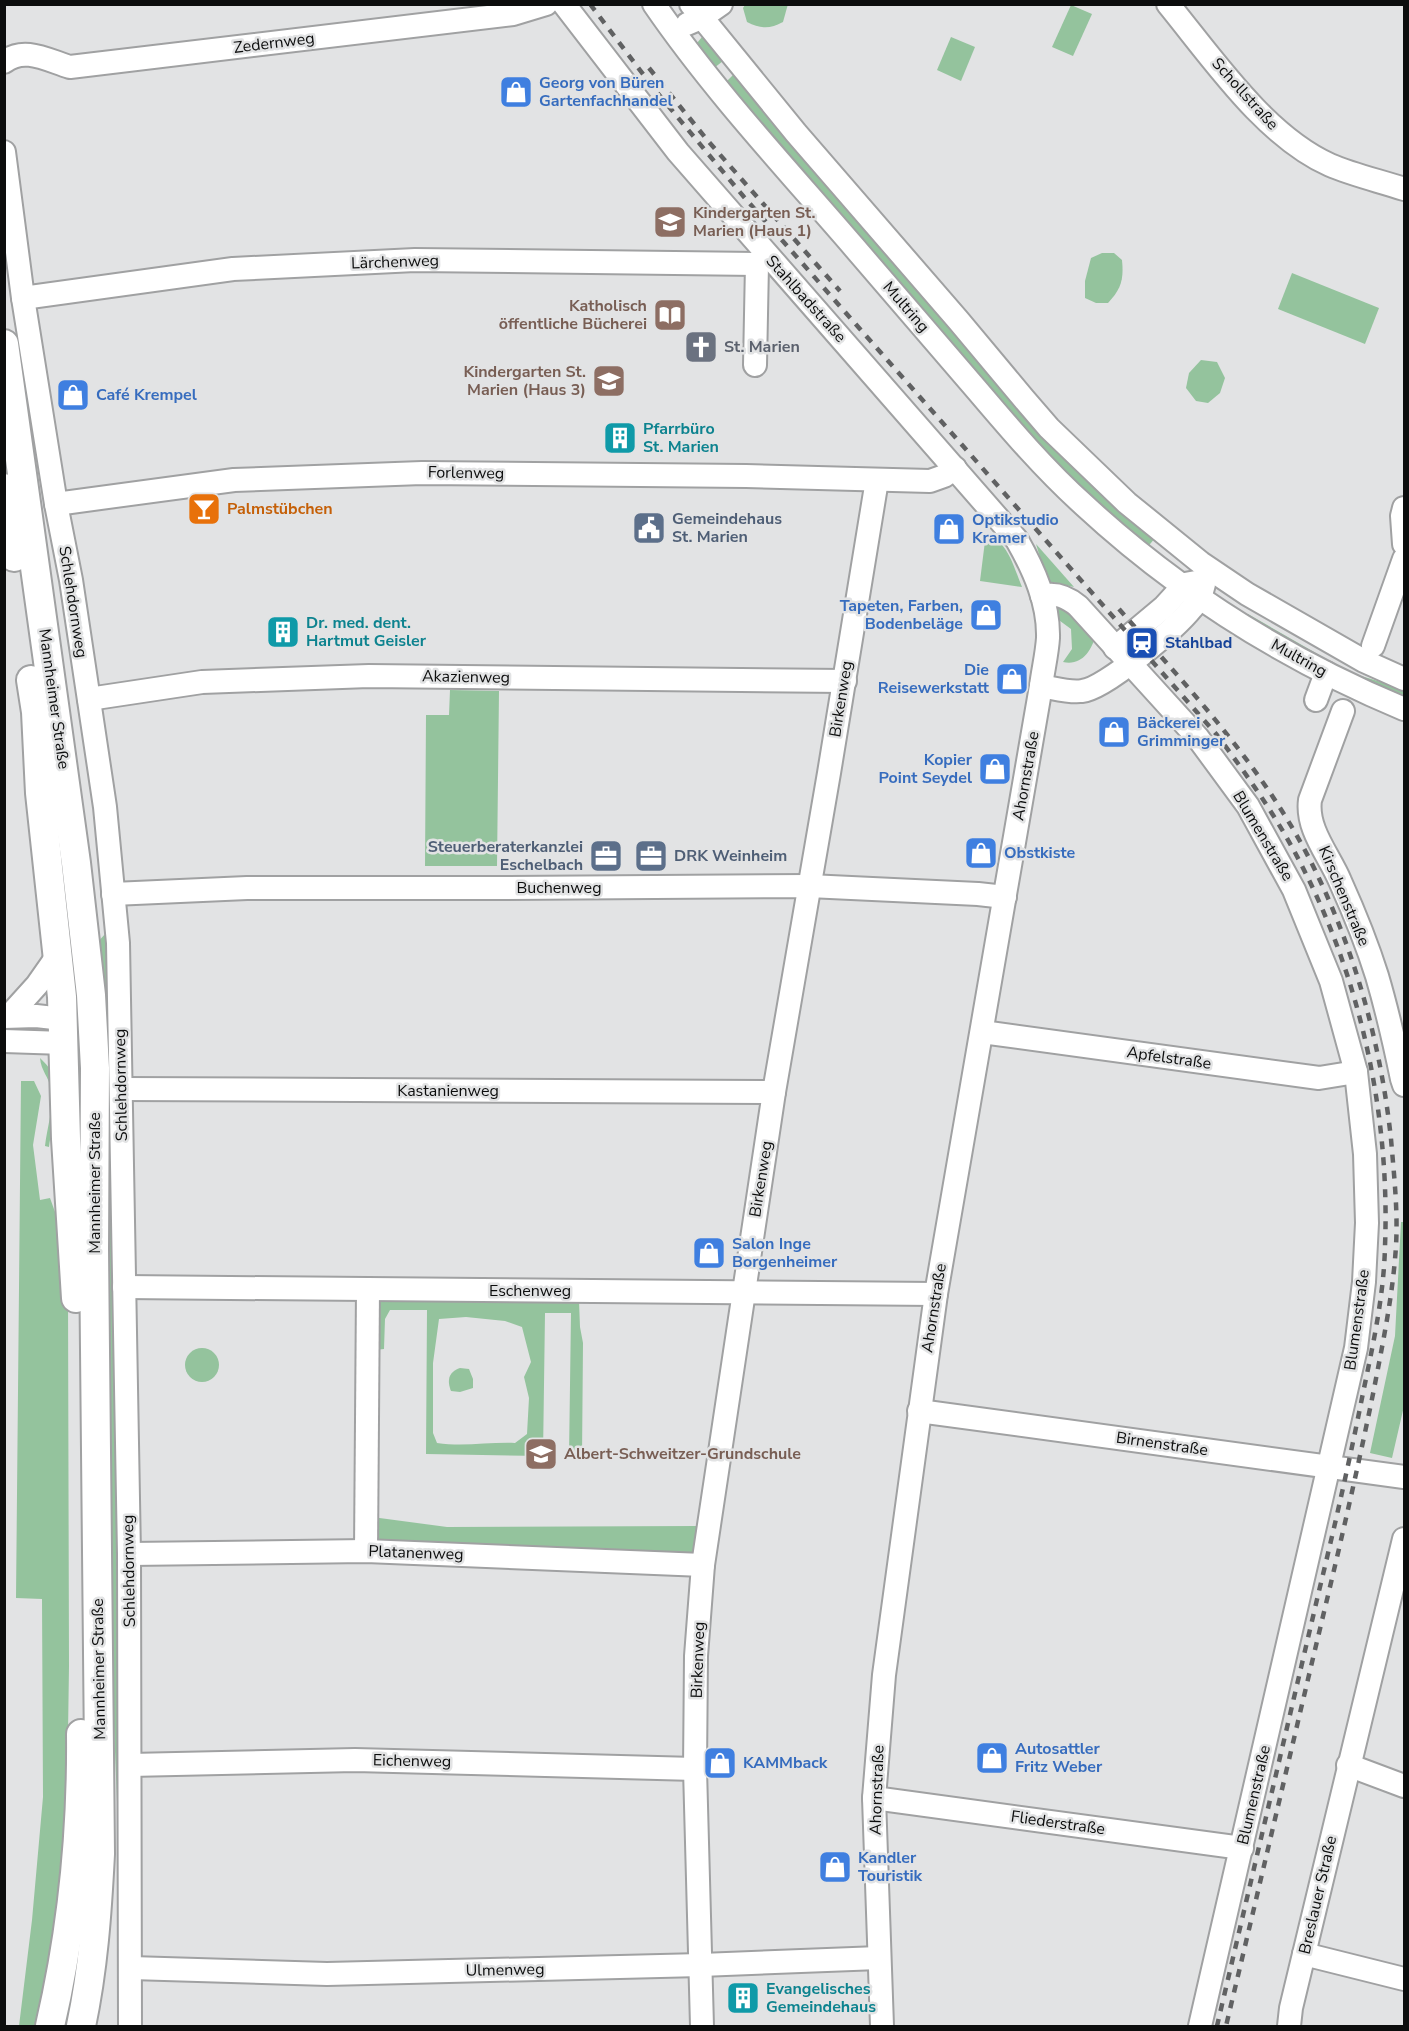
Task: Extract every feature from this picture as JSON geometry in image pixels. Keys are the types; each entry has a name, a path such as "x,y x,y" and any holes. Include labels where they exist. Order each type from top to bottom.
{"main road":[{"name":"Mannheimer Straße","path":"4,344 76,863 91,994 95,1068 94,1249 100,1854 90,1986 81,2026"},
{"name":"Mannheimer Straße","path":"4,488 36,712 40,793 58,956 66,1139 76,1281 81,1751 70,1923 60,1984 50,2026"},
{"path":"63,1031 93,1031"}],"street":[{"name":"Zedernweg","path":"4,62 14,55 24,53 70,67 513,14 546,4"},
{"name":"Stahlbadstraße","path":"564,4 605,61 762,260 896,400 1017,540 1032,565 1042,596"},
{"name":"Multring","path":"654,4 671,30 719,89 1026,447 1084,506 1197,583 1281,649 1352,687 1404,709"},
{"path":"671,30 694,9 721,4"},
{"name":"Schollstraße","path":"1168,4 1257,112 1286,138 1328,164 1404,189"},
{"name":"Multring","path":"694,9 796,133 1049,428 1127,503 1173,530 1197,583"},
{"name":"Schlehdornweg","path":"4,152 23,298 56,504 71,580 105,807 117,943 129,1554 130,2026"},
{"name":"Lärchenweg","path":"23,298 233,269 415,260 762,260"},
{"path":"755,365 762,260"},
{"name":"Forlenweg","path":"56,504 234,480 422,473 746,476 930,481 944,476 955,468"},
{"name":"Birkenweg","path":"702,2026 695,1768 696,1656 703,1565 774,1092 877,480"},
{"path":"1404,508 1402,516 1404,544"},
{"path":"1374,646 1404,559"},
{"path":"1041,686 1082,691 1096,687 1122,655 1180,620 1197,583"},
{"name":"Multring","path":"1197,583 1247,594 1364,661 1404,679"},
{"name":"Blumenstraße","path":"1042,596 1055,594 1070,599 1078,606 1198,738 1248,807 1289,879 1331,981 1356,1072 1365,1154 1367,1223 1364,1282 1356,1348 1200,2026"},
{"name":"Ahornstraße","path":"882,2026 874,1798 884,1675 936,1294 1048,639 1047,615 1042,596"},
{"path":"1316,700 1326,673"},
{"name":"Akazienweg","path":"88,699 202,682 369,676 844,681"},
{"name":"Kirschenstraße","path":"1343,711 1310,800 1309,812 1312,826 1340,879 1377,975 1404,1085"},
{"name":"Buchenweg","path":"113,894 247,888 809,886 1005,897"},
{"path":"58,956 37,985 7,1017 63,1031"},
{"path":"4,1041 63,1031"},
{"name":"Apfelstraße","path":"982,1032 1319,1078 1356,1072"},
{"name":"Kastanienweg","path":"121,1089 774,1092"},
{"name":"Eschenweg","path":"124,1287 936,1294"},
{"path":"366,1551 368,1289"},
{"name":"Birnenstraße","path":"919,1411 1404,1477"},
{"name":"Breslauer Straße","path":"1289,2026 1291,2008 1348,1765 1404,1539"},
{"name":"Platanenweg","path":"129,1554 366,1551 703,1565"},
{"name":"Eichenweg","path":"130,1765 355,1760 695,1768"},
{"path":"1348,1765 1404,1785"},
{"name":"Fliederstraße","path":"874,1798 1242,1848"},
{"path":"1304,1954 1404,1979"},
{"name":"Ulmenweg","path":"131,1968 327,1974 701,1965 879,1958"}],"green space":[{"path":"788,4 783,22 770,27 761,27 747,22 743,8 745,5"},
{"path":"1071,5 1092,14 1073,56 1052,47"},
{"path":"702,37 706,38 723,61 714,68 697,43"},
{"path":"951,37 975,47 961,81 937,70"},
{"path":"735,73 1155,538 1146,549 1039,449 726,82"},
{"path":"1102,253 1114,253 1122,260 1122,279 1119,289 1108,303 1096,303 1085,298 1085,281 1091,258"},
{"path":"1292,273 1379,308 1365,344 1278,309"},
{"path":"1201,360 1217,362 1225,378 1220,393 1208,403 1196,401 1186,388 1189,373"},
{"path":"991,536 1007,552 1022,587 980,581 985,541"},
{"path":"1036,544 1074,587 1047,581"},
{"path":"1061,602 1096,635 1085,656 1070,663 1063,662 1072,649 1071,629 1052,615 1053,609"},
{"path":"1248,614 1358,675 1404,689 1404,695 1356,679 1245,618"},
{"path":"450,690 499,691 497,866 425,866 426,715 449,715"},
{"path":"106,933 111,951 124,1847 119,1851 109,1602 96,944"},
{"path":"40,1058 52,1072 56,1086 55,1112 49,1147 45,1146 52,1096"},
{"path":"21,1081 34,1081 41,1096 33,1145 40,1200 50,1198 64,1237 68,1293 67,1802 49,1966 37,2026 19,2026 32,1920 43,1797 42,1599 16,1598"},
{"path":"1401,1222 1404,1222 1404,1406 1392,1458 1370,1453 1395,1336"},
{"path":"375,1300 579,1301 583,1343 582,1457 569,1457 571,1313 545,1313 543,1456 426,1454 427,1310 390,1310 385,1319 384,1349 375,1350","holes":["466,1317 505,1321 522,1327 531,1362 524,1377 529,1398 527,1434 515,1443 456,1445 437,1443 433,1433 433,1363 439,1319"]},
{"path":"202,1348 214,1353 219,1365 214,1377 202,1382 190,1377 185,1365 190,1353"},
{"path":"460,1368 469,1369 473,1379 473,1388 460,1392 451,1391 450,1377"},
{"path":"372,1517 447,1527 698,1526 693,1555 372,1544"}],"railway":[{"path":"590,4 655,90 744,197 1217,735 1264,802 1296,854 1325,915 1357,1007 1377,1102 1383,1150 1385,1246 1380,1301 1371,1357 1342,1492 1217,2026"},
{"path":"649,68 708,141 840,291"},
{"path":"1119,609 1200,702 1251,766 1296,834 1315,870 1343,934 1365,1001 1381,1070 1391,1139 1396,1219 1395,1264 1374,1389 1226,2026"}],"place":[{"name":"Georg von Büren Gartenfachhandel","path":"516,92"},
{"name":"Kindergarten St. Marien (Haus 1)","path":"670,222"},
{"name":"Katholisch öffentliche Bücherei","path":"670,315"},
{"name":"St. Marien","path":"701,347"},
{"name":"Kindergarten St. Marien (Haus 3)","path":"609,381"},
{"name":"Café Krempel","path":"73,395"},
{"name":"Pfarrbüro St. Marien","path":"620,438"},
{"name":"Palmstübchen","path":"204,509"},
{"name":"Gemeindehaus St. Marien","path":"649,528"},
{"name":"Optikstudio Kramer","path":"949,529"},
{"name":"Tapeten, Farben, Bodenbeläge","path":"986,615"},
{"name":"Dr. med. dent. Hartmut Geisler","path":"283,632"},
{"name":"Stahlbad","path":"1142,643"},
{"name":"Die Reisewerkstatt","path":"1012,679"},
{"name":"Bäckerei Grimminger","path":"1114,732"},
{"name":"Kopier Point Seydel","path":"995,769"},
{"name":"Obstkiste","path":"981,853"},
{"name":"Steuerberaterkanzlei Eschelbach","path":"606,856"},
{"name":"DRK Weinheim","path":"651,856"},
{"name":"Salon Inge Borgenheimer","path":"709,1253"},
{"name":"Albert-Schweitzer-Grundschule","path":"541,1454"},
{"name":"Autosattler Fritz Weber","path":"992,1758"},
{"name":"KAMMback","path":"720,1763"},
{"name":"Kandler Touristik","path":"835,1867"},
{"name":"Evangelisches Gemeindehaus","path":"743,1998"}]}
